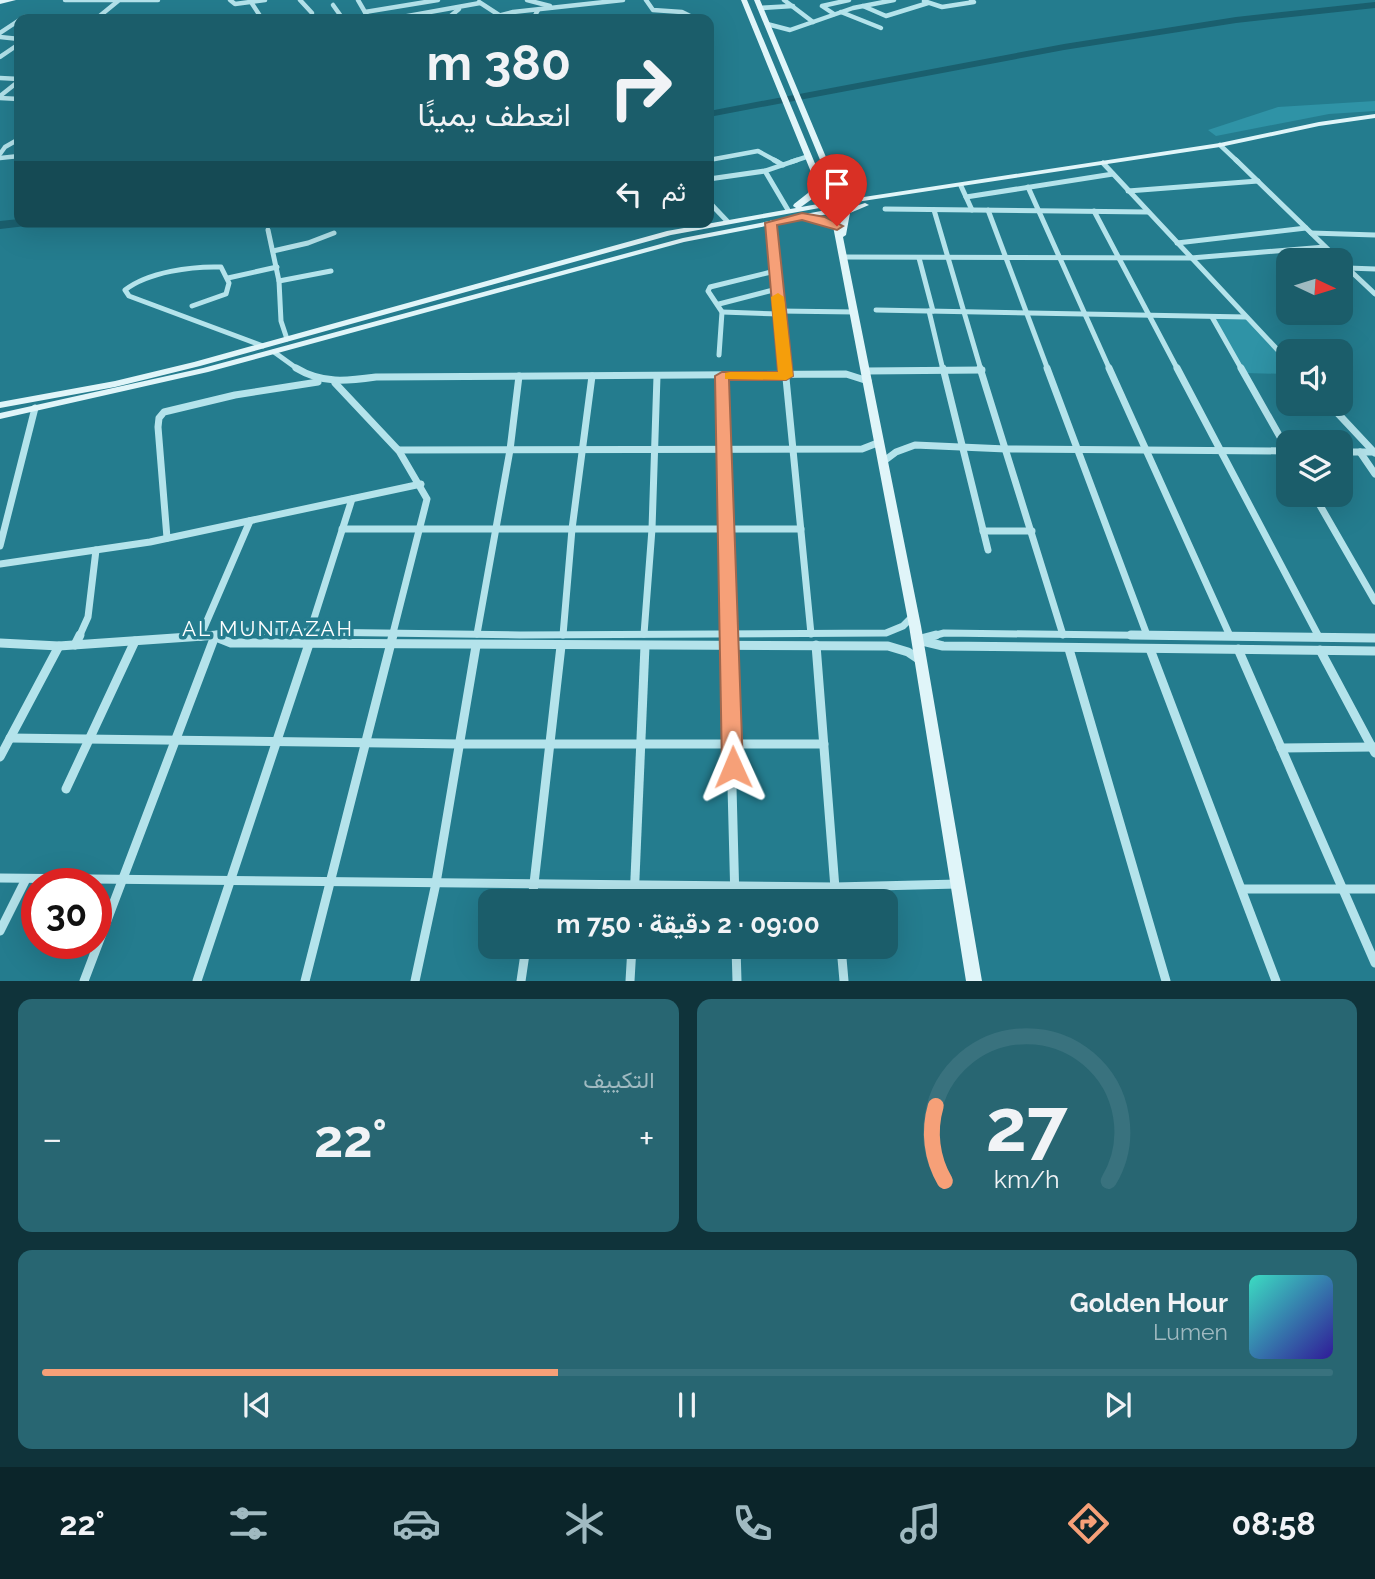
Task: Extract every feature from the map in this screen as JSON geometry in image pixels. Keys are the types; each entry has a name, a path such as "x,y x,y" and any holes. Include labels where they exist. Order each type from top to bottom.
{"street":[{"path":"0,2 13,0"},
{"path":"65,0 158,0"},
{"path":"103,14 119,0"},
{"path":"230,0 232,4 265,0"},
{"path":"300,0 312,14"},
{"path":"358,0 365,12 438,0"},
{"path":"527,0 558,7"},
{"path":"563,0 565,6"},
{"path":"507,14 623,0"},
{"path":"646,0 653,10 686,14"},
{"path":"744,0 793,120 834,206"},
{"path":"757,0 809,122 834,206 921,660 974,981"},
{"path":"784,0 814,22"},
{"path":"821,0 828,4"},
{"path":"834,14 822,6 849,0"},
{"path":"767,24 790,30 873,2 892,0"},
{"path":"922,0 942,7 974,2 971,0"},
{"path":"251,2 259,14"},
{"path":"426,14 460,9 478,2 497,14"},
{"path":"863,6 886,16 928,3"},
{"path":"333,5 339,14"},
{"path":"760,8 793,6"},
{"path":"454,14 460,9"},
{"path":"536,14 538,10"},
{"path":"840,12 881,28"},
{"path":"0,57 14,46"},
{"path":"0,97 14,84"},
{"path":"714,224 1220,145 1319,124 1375,117"},
{"path":"0,156 5,147 14,142"},
{"path":"1220,145 1325,247"},
{"path":"714,159 758,151 783,165"},
{"path":"714,178 765,171 809,156"},
{"path":"1102,163 1276,348"},
{"path":"765,171 785,211"},
{"path":"785,211 808,200 815,191 817,172"},
{"path":"966,197 1113,174"},
{"path":"1128,191 1258,181"},
{"path":"966,186 966,197 972,210"},
{"path":"843,252 844,216 851,208 966,186"},
{"path":"1028,187 1230,636"},
{"path":"0,416 143,385 274,352 683,240 771,223 834,206"},
{"path":"714,207 727,221"},
{"path":"885,209 1148,212"},
{"path":"934,210 1063,635"},
{"path":"988,210 1147,635"},
{"path":"1094,211 1319,637"},
{"path":"802,216 821,219 837,226"},
{"path":"771,223 811,634"},
{"path":"0,405 116,384 694,228"},
{"path":"1177,243 1306,228"},
{"path":"268,230 279,281 281,321 287,339"},
{"path":"273,251 308,243 334,233"},
{"path":"1311,233 1375,235"},
{"path":"843,252 919,258 1119,259 1191,258 1325,247"},
{"path":"919,258 943,370 988,550"},
{"path":"192,306 226,294 229,283 221,267 216,265 130,283 125,290 129,296 263,346"},
{"path":"228,278 277,267"},
{"path":"1353,268 1375,269"},
{"path":"279,281 331,271"},
{"path":"719,355 722,312 708,291 710,287 775,271"},
{"path":"1353,273 1375,294"},
{"path":"719,304 777,289"},
{"path":"876,310 1246,317"},
{"path":"722,312 855,312"},
{"path":"1212,317 1276,430"},
{"path":"274,352 301,373 335,383 376,377 846,374 868,377 943,370 982,370"},
{"path":"477,634 510,450 519,376"},
{"path":"563,635 572,529 592,376"},
{"path":"644,634 652,529 657,376"},
{"path":"722,376 735,886"},
{"path":"167,538 158,427 159,418 164,412 235,395 322,381"},
{"path":"305,981 427,499 421,484 399,450 335,383"},
{"path":"0,546 35,408"},
{"path":"1340,416 1375,452"},
{"path":"399,450 862,449 881,441"},
{"path":"884,461 896,452 915,445 1006,449 1276,451"},
{"path":"1353,452 1375,452"},
{"path":"1360,452 1375,474"},
{"path":"0,564 167,538 421,484"},
{"path":"310,631 352,499"},
{"path":"1321,507 1375,601"},
{"path":"200,637 250,521"},
{"path":"342,529 801,529"},
{"path":"983,531 1032,531"},
{"path":"75,645 88,617 96,550"},
{"path":"0,643 59,646 215,636 234,631 563,635 887,634 903,626 913,616"},
{"path":"917,640 944,633 1375,638"},
{"path":"215,636 231,643 888,646 908,652 921,660"},
{"path":"84,981 215,636"},
{"path":"917,640 943,646 1375,651"},
{"path":"66,789 135,641"},
{"path":"197,981 309,644"},
{"path":"816,645 835,887"},
{"path":"0,757 59,646"},
{"path":"415,981 436,883 476,646"},
{"path":"533,889 561,646"},
{"path":"635,889 645,646"},
{"path":"1069,649 1166,981"},
{"path":"1150,649 1276,981"},
{"path":"1238,649 1375,963"},
{"path":"1280,748 1374,749 1320,650"},
{"path":"10,738 177,738 459,744 824,744"},
{"path":"0,878 21,879"},
{"path":"112,880 835,887 959,884"},
{"path":"0,931 21,889"},
{"path":"1242,889 1375,889"},
{"path":"522,981 525,959"},
{"path":"630,981 631,959"},
{"path":"736,959 737,981"},
{"path":"842,959 844,981"}],"shaded area":[{"path":"1375,101 1375,111 1329,114 1216,136 1208,130 1278,107"},
{"path":"1212,317 1246,317 1276,348 1276,374 1244,373"}],"waterway":[{"path":"714,113 1064,47 1236,20 1375,5"},
{"path":"0,225 14,223"}],"slow traffic":[{"path":"730,376 786,376 778,297"}],"district":[{"name":"AL MUNTAZAH","path":"268,628"}],"route":[{"path":"733,767 722,376 786,376 771,223 802,216 821,219 837,226"}]}
